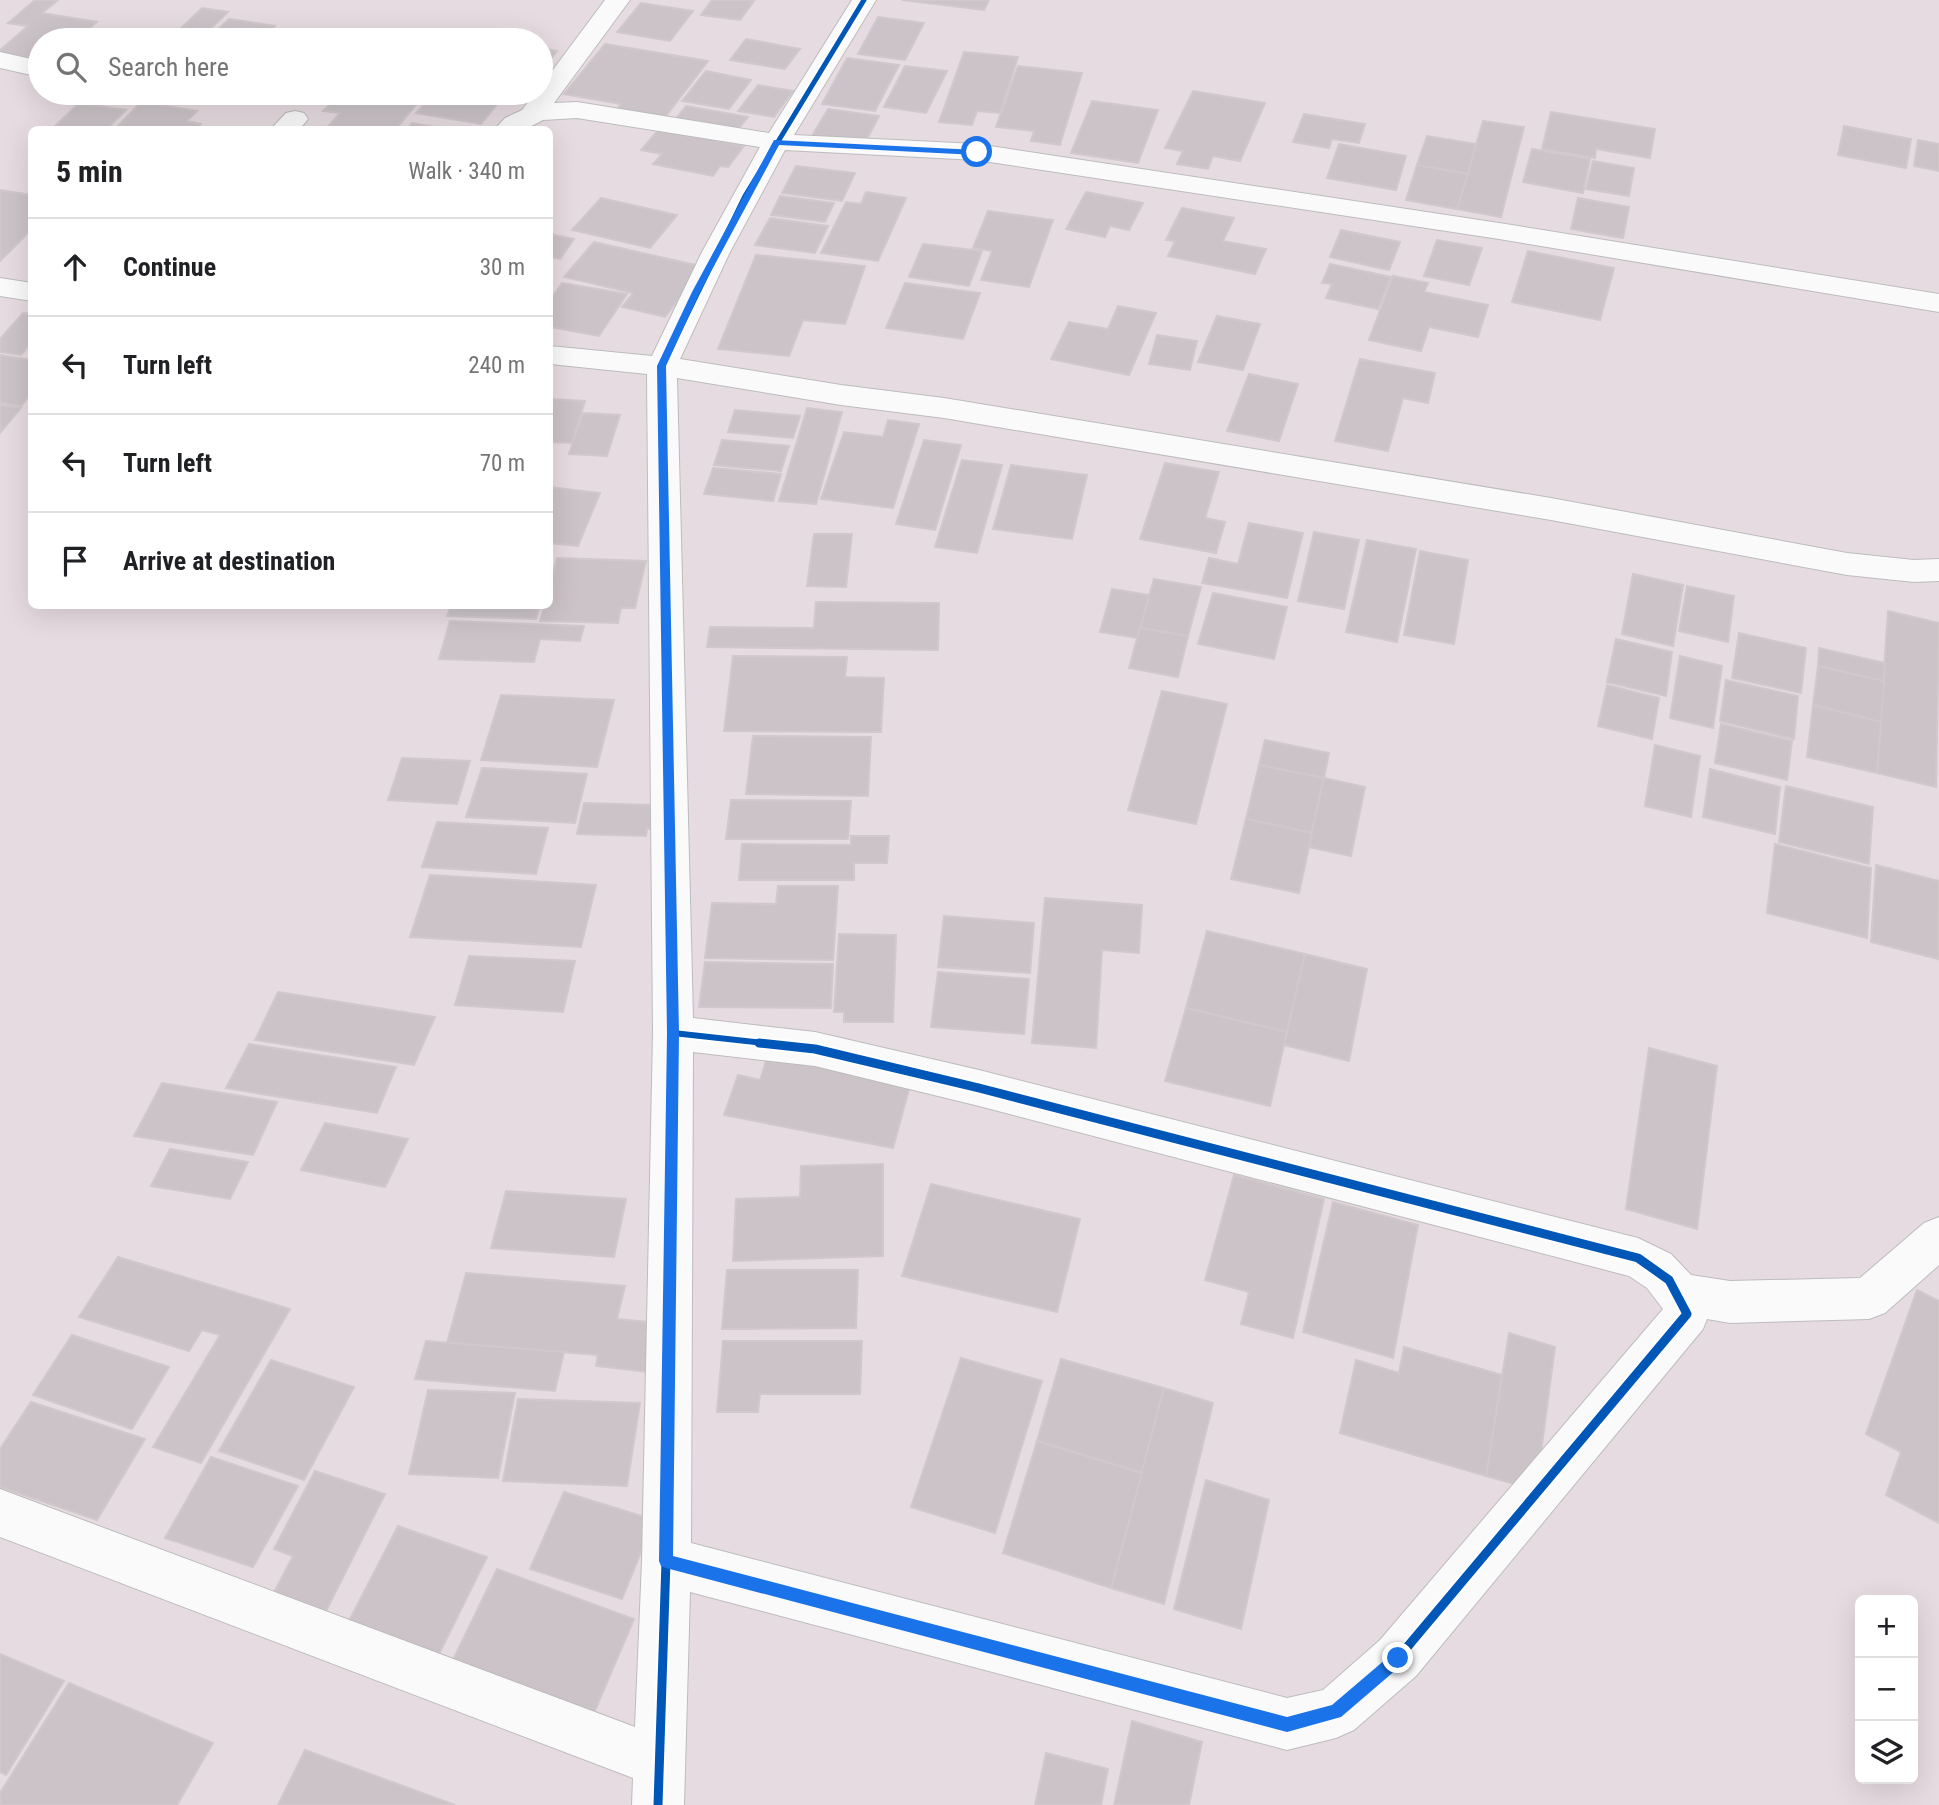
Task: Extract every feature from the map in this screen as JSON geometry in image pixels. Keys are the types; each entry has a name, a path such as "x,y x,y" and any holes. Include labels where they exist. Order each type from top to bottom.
{"street":[{"path":"553,87 618,0"},
{"path":"0,1513 659,1784 666,1561 673,1033 662,366 696,292 776,142 838,47 864,0"},
{"path":"0,60 28,66"},
{"path":"532,115 539,105"},
{"path":"514,126 532,115 552,110 577,110 776,142 977,152 1499,231 1939,303"},
{"path":"0,287 28,291"},
{"path":"553,355 662,366 986,415 1551,509 1847,564 1914,571 1939,570"},
{"path":"666,1561 1287,1724 1336,1712 1398,1658 1687,1314 1681,1294 1660,1270 1638,1258 942,1079 815,1049 673,1033"},
{"path":"1681,1294 1730,1302 1869,1298 1939,1237"}],"building":[{"path":"35,0 58,0 42,13 97,22 90,28 28,28 28,57 0,53 0,50 28,26 8,23"},
{"path":"712,0 754,1 740,20 701,15"},
{"path":"902,0 989,0 984,10"},
{"path":"641,3 693,11 670,41 617,32"},
{"path":"202,8 228,12 211,28 181,28"},
{"path":"878,17 924,23 905,60 858,54"},
{"path":"229,19 275,26 273,28 220,28"},
{"path":"746,39 800,49 785,69 730,60"},
{"path":"605,44 708,61 663,120 615,112 621,104 564,94"},
{"path":"964,52 1018,57 1000,113 977,111 972,125 939,122"},
{"path":"847,58 899,65 875,111 822,104"},
{"path":"905,66 947,71 926,113 884,107"},
{"path":"1018,66 1082,73 1060,145 1031,141 1034,131 996,127"},
{"path":"706,71 751,80 729,109 682,101"},
{"path":"758,85 793,91 774,117 738,111"},
{"path":"1193,91 1265,103 1240,161 1213,156 1208,169 1177,164 1183,151 1165,148"},
{"path":"1092,101 1158,110 1138,163 1071,153"},
{"path":"77,105 126,110 110,126 55,126"},
{"path":"138,105 160,105 197,111 187,121 201,124 199,126 118,126"},
{"path":"329,105 416,105 398,126 329,126 340,113 323,111"},
{"path":"423,105 497,105 481,124 416,113"},
{"path":"686,106 748,117 736,132 674,121"},
{"path":"828,109 879,116 865,143 812,136"},
{"path":"1551,112 1655,129 1650,158 1596,149 1595,158 1542,149"},
{"path":"1304,114 1365,124 1359,143 1332,139 1329,148 1293,142"},
{"path":"1483,121 1524,127 1501,217 1457,209"},
{"path":"1844,126 1911,139 1906,168 1838,155"},
{"path":"659,129 744,146 728,167 720,166 713,176 653,164 662,154 641,150"},
{"path":"1427,136 1476,144 1468,174 1417,165"},
{"path":"1918,140 1939,144 1939,171 1914,166"},
{"path":"1339,144 1406,156 1396,190 1327,178"},
{"path":"1532,149 1590,159 1583,193 1523,182"},
{"path":"1593,161 1634,168 1629,196 1586,189"},
{"path":"1417,165 1468,174 1457,209 1406,200"},
{"path":"796,166 855,173 842,201 782,193"},
{"path":"0,190 28,194 28,233 0,261"},
{"path":"866,192 906,198 878,261 821,253 846,202 861,204"},
{"path":"1086,192 1143,203 1129,230 1110,226 1105,237 1066,229"},
{"path":"780,196 834,203 825,222 771,215"},
{"path":"601,198 677,215 650,248 572,230"},
{"path":"1578,198 1629,207 1623,238 1571,229"},
{"path":"1182,208 1234,218 1223,241 1266,249 1255,274 1168,256 1175,241 1166,240"},
{"path":"988,211 1053,220 1029,287 981,280 992,251 973,248"},
{"path":"770,218 828,226 815,253 755,245"},
{"path":"1341,230 1400,242 1389,270 1330,257"},
{"path":"553,235 574,239 560,259 553,258"},
{"path":"1437,240 1482,248 1469,285 1424,276"},
{"path":"594,242 704,267 665,317 622,307 633,293 564,277"},
{"path":"923,244 982,251 969,286 909,277"},
{"path":"1528,251 1614,268 1600,320 1512,302"},
{"path":"756,255 865,266 845,324 803,320 789,356 718,349"},
{"path":"1330,264 1391,277 1378,309 1326,298 1332,284 1322,283"},
{"path":"1393,276 1428,283 1424,292 1488,305 1478,337 1429,327 1421,351 1369,340"},
{"path":"562,283 627,294 599,336 553,328 553,296"},
{"path":"905,283 980,293 963,339 886,328"},
{"path":"1118,306 1156,313 1129,375 1051,359 1069,322 1108,329"},
{"path":"23,313 28,314 28,347 21,355 0,352 0,339"},
{"path":"1217,316 1260,324 1243,370 1198,362"},
{"path":"1157,335 1197,341 1190,370 1149,364"},
{"path":"0,355 28,359 28,398 21,406 0,403"},
{"path":"1360,359 1435,373 1428,403 1403,398 1388,451 1335,441"},
{"path":"1249,374 1298,384 1279,441 1227,431"},
{"path":"553,399 585,401 572,443 553,442"},
{"path":"0,405 21,408 0,433"},
{"path":"807,408 842,412 816,504 779,501"},
{"path":"735,410 800,416 793,438 728,432"},
{"path":"583,413 620,415 607,456 569,454"},
{"path":"888,420 919,424 893,508 821,499 844,432 883,437"},
{"path":"722,440 789,446 781,471 714,465"},
{"path":"924,440 961,445 935,530 896,524"},
{"path":"962,460 1002,465 977,553 935,547"},
{"path":"1165,463 1219,472 1205,518 1225,522 1216,553 1140,539"},
{"path":"1011,465 1087,475 1072,539 993,529"},
{"path":"713,468 781,474 773,501 704,494"},
{"path":"553,487 600,493 578,546 553,543"},
{"path":"1249,523 1303,533 1287,598 1202,583 1209,558 1238,564"},
{"path":"1314,532 1359,540 1344,609 1298,601"},
{"path":"814,534 852,534 846,587 807,586"},
{"path":"1367,540 1416,549 1397,642 1346,632"},
{"path":"1420,551 1468,560 1454,644 1404,635"},
{"path":"557,558 646,561 635,608 621,608 618,623 540,621 543,609 553,609 553,574"},
{"path":"1633,574 1683,585 1673,646 1622,634"},
{"path":"1154,579 1201,587 1188,636 1140,628"},
{"path":"1687,586 1734,596 1728,642 1679,631"},
{"path":"1112,589 1149,595 1138,638 1100,632"},
{"path":"1213,593 1287,607 1274,659 1198,644"},
{"path":"816,602 939,603 938,650 707,647 710,627 814,628"},
{"path":"450,609 539,609 536,619 447,616"},
{"path":"1888,611 1939,623 1936,787 1877,773"},
{"path":"450,621 584,626 580,641 540,639 534,662 439,659"},
{"path":"1140,628 1188,636 1178,677 1129,668"},
{"path":"1739,633 1806,648 1801,693 1732,678"},
{"path":"1616,639 1672,652 1666,696 1607,682"},
{"path":"1819,648 1885,663 1884,681 1818,666"},
{"path":"733,656 847,657 845,677 884,678 881,732 724,731"},
{"path":"1680,656 1722,666 1713,728 1670,718"},
{"path":"1818,666 1884,681 1881,722 1813,705"},
{"path":"1726,680 1798,696 1794,739 1720,721"},
{"path":"1607,685 1659,698 1652,739 1598,726"},
{"path":"1162,691 1227,704 1196,824 1128,810"},
{"path":"501,695 614,700 597,767 481,760"},
{"path":"1813,705 1881,722 1877,773 1807,757"},
{"path":"1721,724 1792,741 1787,780 1715,763"},
{"path":"753,736 871,737 868,796 746,794"},
{"path":"1265,740 1329,753 1324,778 1259,765"},
{"path":"1655,745 1700,756 1691,817 1645,806"},
{"path":"402,758 470,761 457,804 388,800"},
{"path":"1259,765 1324,778 1312,833 1246,819"},
{"path":"482,768 587,774 575,823 466,817"},
{"path":"1710,769 1780,787 1775,834 1703,817"},
{"path":"1324,778 1365,787 1351,856 1308,847"},
{"path":"1786,786 1873,807 1869,864 1779,842"},
{"path":"731,800 851,801 848,839 726,839"},
{"path":"584,803 652,805 650,812 661,812 658,829 647,829 646,836 577,834"},
{"path":"1246,819 1312,833 1299,893 1231,879"},
{"path":"437,822 548,828 536,874 422,867"},
{"path":"851,836 889,836 887,863 854,863 854,880 739,880 742,844 851,845"},
{"path":"1775,844 1871,868 1867,938 1767,913"},
{"path":"1876,865 1939,881 1938,959 1871,942"},
{"path":"430,875 596,885 581,947 410,937"},
{"path":"778,886 838,886 833,960 705,958 712,903 776,904"},
{"path":"1045,898 1142,905 1139,953 1102,950 1096,1048 1032,1043"},
{"path":"944,916 1034,923 1030,973 938,967"},
{"path":"1207,931 1305,954 1287,1032 1186,1008"},
{"path":"839,934 896,935 893,1022 844,1022 844,1012 834,1012"},
{"path":"1305,954 1367,969 1349,1061 1284,1045"},
{"path":"469,956 575,961 563,1012 455,1005"},
{"path":"705,962 833,964 831,1008 699,1007"},
{"path":"938,972 1029,979 1024,1034 931,1027"},
{"path":"278,992 435,1017 414,1065 255,1040"},
{"path":"1186,1008 1287,1032 1270,1106 1165,1081"},
{"path":"249,1044 396,1067 377,1113 226,1088"},
{"path":"1649,1048 1717,1066 1697,1229 1626,1209"},
{"path":"768,1055 911,1082 893,1148 724,1115 738,1075 760,1080"},
{"path":"162,1083 277,1102 253,1155 134,1136"},
{"path":"325,1123 408,1139 385,1187 301,1170"},
{"path":"170,1149 248,1162 230,1199 151,1186"},
{"path":"883,1164 883,1256 733,1261 736,1199 800,1197 801,1166"},
{"path":"1234,1175 1324,1199 1293,1338 1241,1324 1249,1292 1205,1280"},
{"path":"931,1184 1080,1219 1057,1312 902,1276"},
{"path":"506,1191 626,1199 614,1257 491,1248"},
{"path":"1333,1202 1418,1225 1393,1358 1303,1332"},
{"path":"118,1257 290,1309 201,1463 153,1447 220,1335 202,1330 189,1351 79,1317"},
{"path":"727,1270 858,1270 856,1328 722,1329"},
{"path":"466,1273 625,1286 617,1319 658,1323 648,1372 596,1366 598,1355 447,1343"},
{"path":"1917,1290 1939,1301 1939,1523 1886,1495 1901,1452 1866,1434"},
{"path":"1509,1333 1555,1347 1536,1490 1486,1476"},
{"path":"72,1335 169,1367 132,1429 33,1395"},
{"path":"426,1341 564,1352 555,1391 415,1379"},
{"path":"723,1341 862,1341 860,1394 760,1394 758,1412 717,1412"},
{"path":"1404,1347 1502,1375 1486,1476 1340,1433 1356,1360 1399,1373"},
{"path":"961,1358 1042,1381 995,1533 911,1507"},
{"path":"1061,1359 1164,1388 1142,1473 1037,1441"},
{"path":"271,1360 354,1387 304,1480 219,1451"},
{"path":"1164,1388 1213,1403 1164,1604 1111,1588"},
{"path":"428,1390 515,1393 498,1478 409,1474"},
{"path":"518,1399 640,1403 627,1486 503,1481"},
{"path":"31,1402 145,1439 97,1520 0,1487 0,1449"},
{"path":"1037,1441 1142,1473 1111,1588 1003,1553"},
{"path":"211,1457 298,1486 253,1567 165,1538"},
{"path":"315,1471 385,1494 322,1619 269,1602 293,1556 274,1549"},
{"path":"1206,1480 1269,1500 1241,1629 1174,1609"},
{"path":"564,1492 654,1520 622,1599 530,1569"},
{"path":"398,1526 487,1557 438,1656 348,1623"},
{"path":"497,1569 634,1619 594,1713 452,1662"},
{"path":"0,1654 64,1681 6,1775 0,1772"},
{"path":"69,1683 213,1743 177,1805 0,1805 0,1793"},
{"path":"1132,1721 1202,1742 1189,1805 1114,1805"},
{"path":"305,1750 455,1805 278,1805"},
{"path":"1046,1753 1108,1769 1101,1805 1035,1805"}],"cycle path":[{"path":"658,1805 666,1561 673,1033 662,366 745,196 864,0"},
{"path":"666,1561 1287,1724 1336,1712 1398,1658 1687,1314 1669,1280 1638,1258 979,1088 815,1049 673,1033"}],"route":[{"path":"977,152 776,142 696,292 662,366 673,1033 666,1561 1287,1724 1336,1712 1398,1658"}]}
